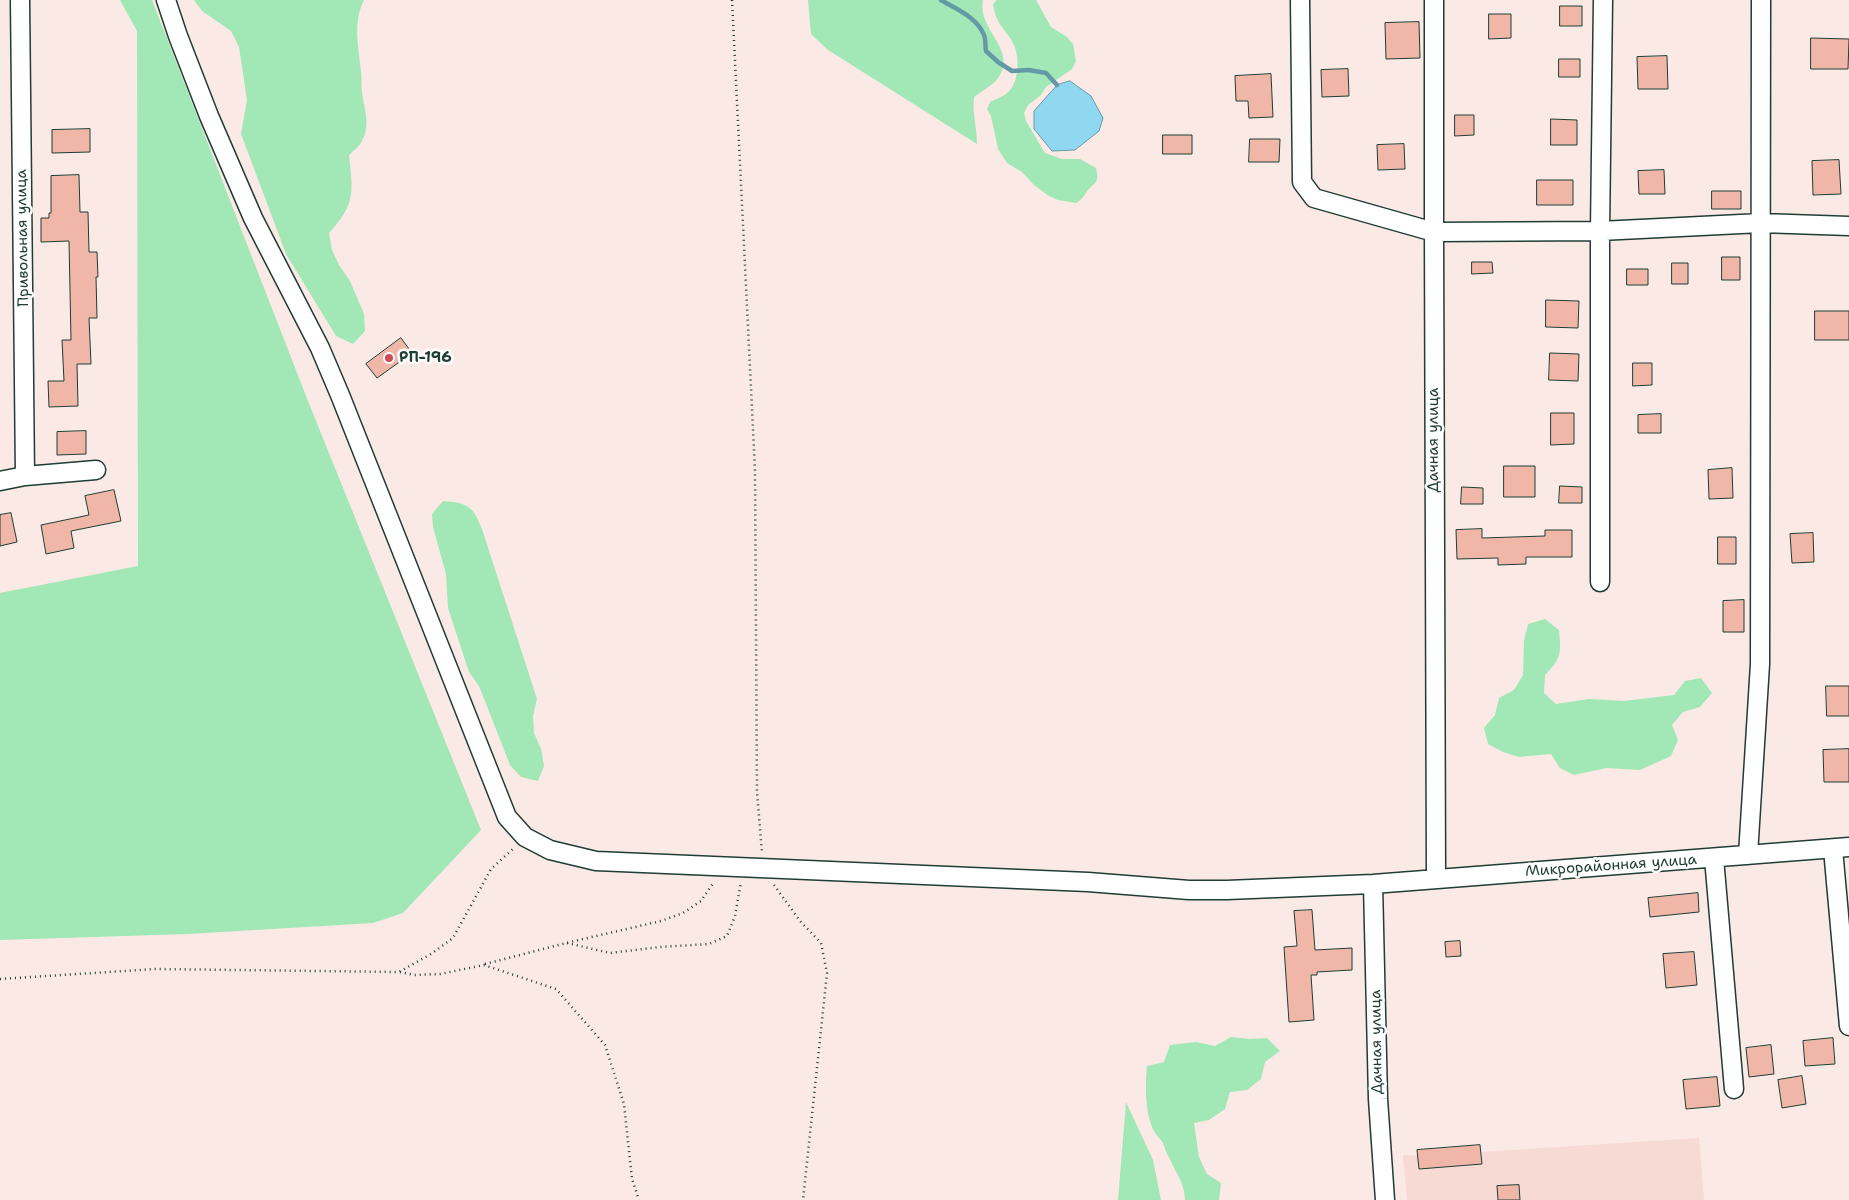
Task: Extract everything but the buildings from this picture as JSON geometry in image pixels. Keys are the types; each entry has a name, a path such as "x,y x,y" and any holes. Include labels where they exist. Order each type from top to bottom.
{"street":[{"name":"Привольная улица","path":"20,0 25,476"},
{"path":"166,0 209,116 253,218 320,348 340,395 496,793 507,817 525,838"},
{"path":"1300,0 1302,182 1314,198 1434,232 1600,230 1761,223 1849,226"},
{"name":"Дачная улица","path":"1434,0 1436,879"},
{"path":"1600,582 1600,230 1603,0"},
{"path":"1748,855 1760,664 1761,0"},
{"path":"0,481 25,476 96,470"},
{"name":"Микрорайонная улица","path":"525,838 550,850 596,861 1078,882 1189,890 1374,884 1841,848"},
{"path":"1841,848 1849,1026"},
{"path":"1714,858 1734,1089"},
{"name":"Дачная улица","path":"1374,884 1378,1099 1385,1200"}],"path":[{"path":"732,0 755,470 758,792 764,868 792,912 820,943 827,973 803,1200"},
{"path":"399,972 431,954 453,938 491,869 525,838"},
{"path":"0,979 155,969 440,974 484,965 566,943 661,921 683,913 701,901 724,867"},
{"path":"566,943 610,953 709,944 727,936 735,916 744,868"},
{"path":"484,965 556,989 605,1045 624,1104 632,1179 639,1200"}],"shaded area":[{"path":"1699,1138 1704,1200 1407,1200 1403,1155 1417,1155 1417,1150 1480,1145 1481,1152"}],"green space":[{"path":"120,0 152,0 308,401 481,830 403,913 373,923 188,934 0,940 0,593 138,566 137,31"},
{"path":"194,0 364,0 358,18 357,36 366,129 361,143 349,155 351,197 344,214 329,233 332,250 350,281 364,314 365,331 353,344 336,336 286,254 241,134 247,100 239,47 231,31 202,11"},
{"path":"808,0 983,0 983,11 1000,48 1003,57 1003,67 997,80 974,97 977,144 828,50 811,34"},
{"path":"997,0 1036,0 1051,27 1067,37 1073,44 1076,61 1072,69 1046,87 1041,95 1028,105 1024,113 1026,121 1045,153 1062,159 1080,159 1096,168 1096,181 1076,203 1058,200 1049,196 1034,185 1022,172 1007,163 998,149 991,116 987,109 990,102 1003,96 1011,89 1016,77 1018,64 1014,45 999,23 995,12 993,4"},
{"path":"443,501 458,503 468,507 476,515 482,529 537,699 533,716 534,733 541,749 544,766 538,781 521,777 510,765 479,686 469,672 448,608 446,574 433,527 432,514"},
{"path":"1545,619 1559,630 1559,655 1555,664 1545,675 1544,693 1556,704 1589,699 1624,701 1674,695 1685,681 1701,678 1712,693 1700,707 1683,712 1672,725 1678,740 1671,756 1640,770 1606,768 1574,775 1560,768 1551,754 1519,757 1503,752 1488,744 1484,728 1495,715 1499,698 1514,690 1523,675 1524,641 1528,624"},
{"path":"1231,1037 1267,1038 1280,1051 1265,1062 1261,1079 1247,1090 1230,1092 1225,1109 1209,1120 1194,1123 1199,1157 1207,1174 1221,1183 1219,1200 1185,1200 1179,1178 1163,1143 1152,1127 1148,1113 1146,1097 1147,1066 1164,1062 1170,1045 1196,1042 1215,1046"},
{"path":"1126,1102 1153,1160 1161,1200 1118,1200"}],"water":[{"path":"1070,81 1091,96 1103,118 1099,131 1075,150 1052,151 1034,129 1034,111 1057,85"}],"waterway":[{"path":"941,0 966,14 976,23 984,35 986,51 998,62 1012,71 1029,70 1046,73 1057,85"}],"place":[{"name":"РП-196","path":"389,358"}]}
